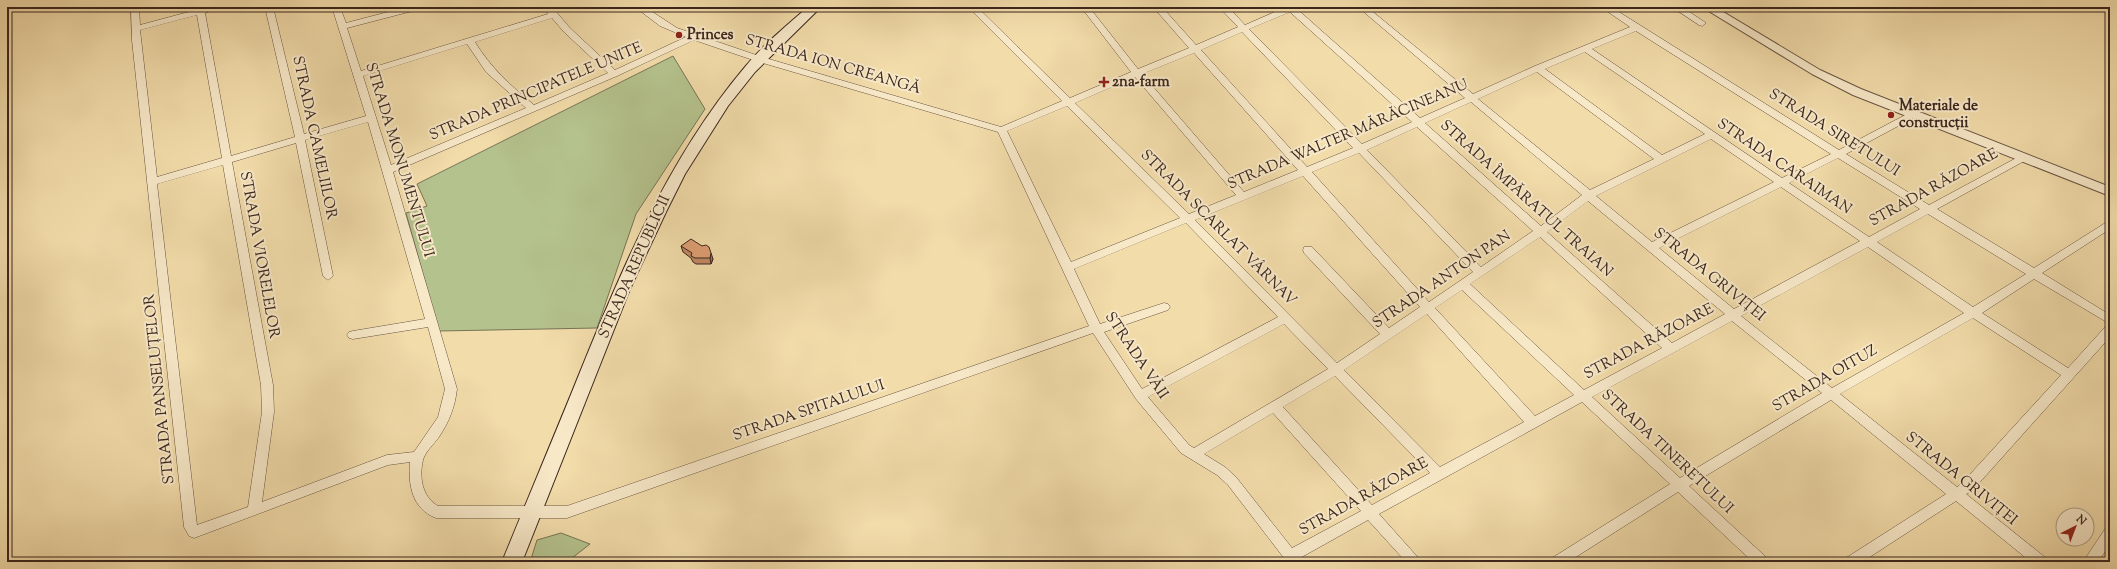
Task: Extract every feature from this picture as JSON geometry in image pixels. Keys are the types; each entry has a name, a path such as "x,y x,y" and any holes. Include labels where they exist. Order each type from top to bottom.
{"main road":[{"name":"STRADA REPUBLICII","path":"512,562 643,241 694,147 729,98 759,60 816,8"}],"street":[{"name":"STRADA PANSELUȚELOR","path":"136,7 135,29 191,527 194,532 387,460 402,457 417,457"},
{"path":"135,29 200,9 217,7"},
{"name":"STRADA CAMELIILOR","path":"269,7 300,139 328,276"},
{"name":"STRADA MONUMENTULUI","path":"336,7 388,170 449,376 451,389 450,404 438,431 417,457"},
{"path":"342,27 388,11 417,7"},
{"path":"547,7 567,30 614,74"},
{"name":"STRADA ION CREANGĂ","path":"639,7 663,24 693,37 759,60 1002,130"},
{"name":"STRADA SCARLAT VÂRNAV","path":"972,7 1188,219 1439,474"},
{"path":"1085,7 1136,73 1244,197"},
{"path":"1157,7 1307,171 1428,309 1533,423"},
{"path":"1223,7 1480,273"},
{"path":"1002,130 1292,7"},
{"name":"STRADA ÎMPĂRATUL TRAIAN","path":"1292,7 1670,348"},
{"name":"STRADA GRIVIȚEI","path":"1362,7 1733,315 2042,562"},
{"name":"STRADA SIRETULUI","path":"1605,7 1781,119 2032,274 2110,320"},
{"path":"1676,7 1702,23"},
{"path":"1707,7 1816,72 1857,92 2110,192"},
{"name":"STRADA VIORELELOR","path":"200,9 267,385 268,412 254,510"},
{"path":"357,75 554,15"},
{"name":"STRADA WALTER MĂRĂCINEANU","path":"1068,267 1360,149 1538,68 1638,27"},
{"name":"STRADA PRINCIPATELE UNITE","path":"388,170 614,74 693,37"},
{"path":"469,40 480,60 493,75 533,109"},
{"name":"STRADA CARAIMAN","path":"1585,48 1973,313 2069,374"},
{"path":"1538,68 1661,159"},
{"path":"1651,247 1839,154 1912,115"},
{"path":"152,182 371,118"},
{"name":"STRADA VĂII","path":"1002,130 1096,329 1140,396 1185,449 1192,455 1221,471 1232,481 1293,559"},
{"name":"STRADA ANTON PAN","path":"1192,455 1337,369 1540,232 1589,195 1711,135"},
{"name":"STRADA RĂZOARE","path":"1293,559 1370,512 1439,474 2022,158"},
{"name":"STRADA OITUZ","path":"1556,562 1679,485 1831,394 1973,313 2110,224"},
{"path":"1308,250 1388,335"},
{"name":"STRADA TINERETULUI","path":"1463,284 1762,562"},
{"path":"1096,329 1164,307"},
{"path":"1140,396 1286,318"},
{"path":"353,335 433,322"},
{"name":"STRADA SPITALULUI","path":"417,457 417,492 421,502 428,509 446,514 567,512 1096,329"},
{"path":"1851,562 1967,487 2110,329"},
{"path":"1275,407 1415,562"},
{"path":"2090,562 2110,534"}],"green space":[{"path":"673,56 705,109 636,214 597,328 439,331 406,213 427,206 417,184"},
{"path":"561,533 590,544 567,562 530,562 537,540"}],"building":[{"path":"691,239 702,246 706,245 709,247 711,253 710,258 695,258 691,256 692,253 681,246"}],"place":[{"name":"Princes","path":"679,35"},
{"name":"2na-farm","path":"1104,82"},
{"name":"Materiale de construcții","path":"1891,115"}]}
